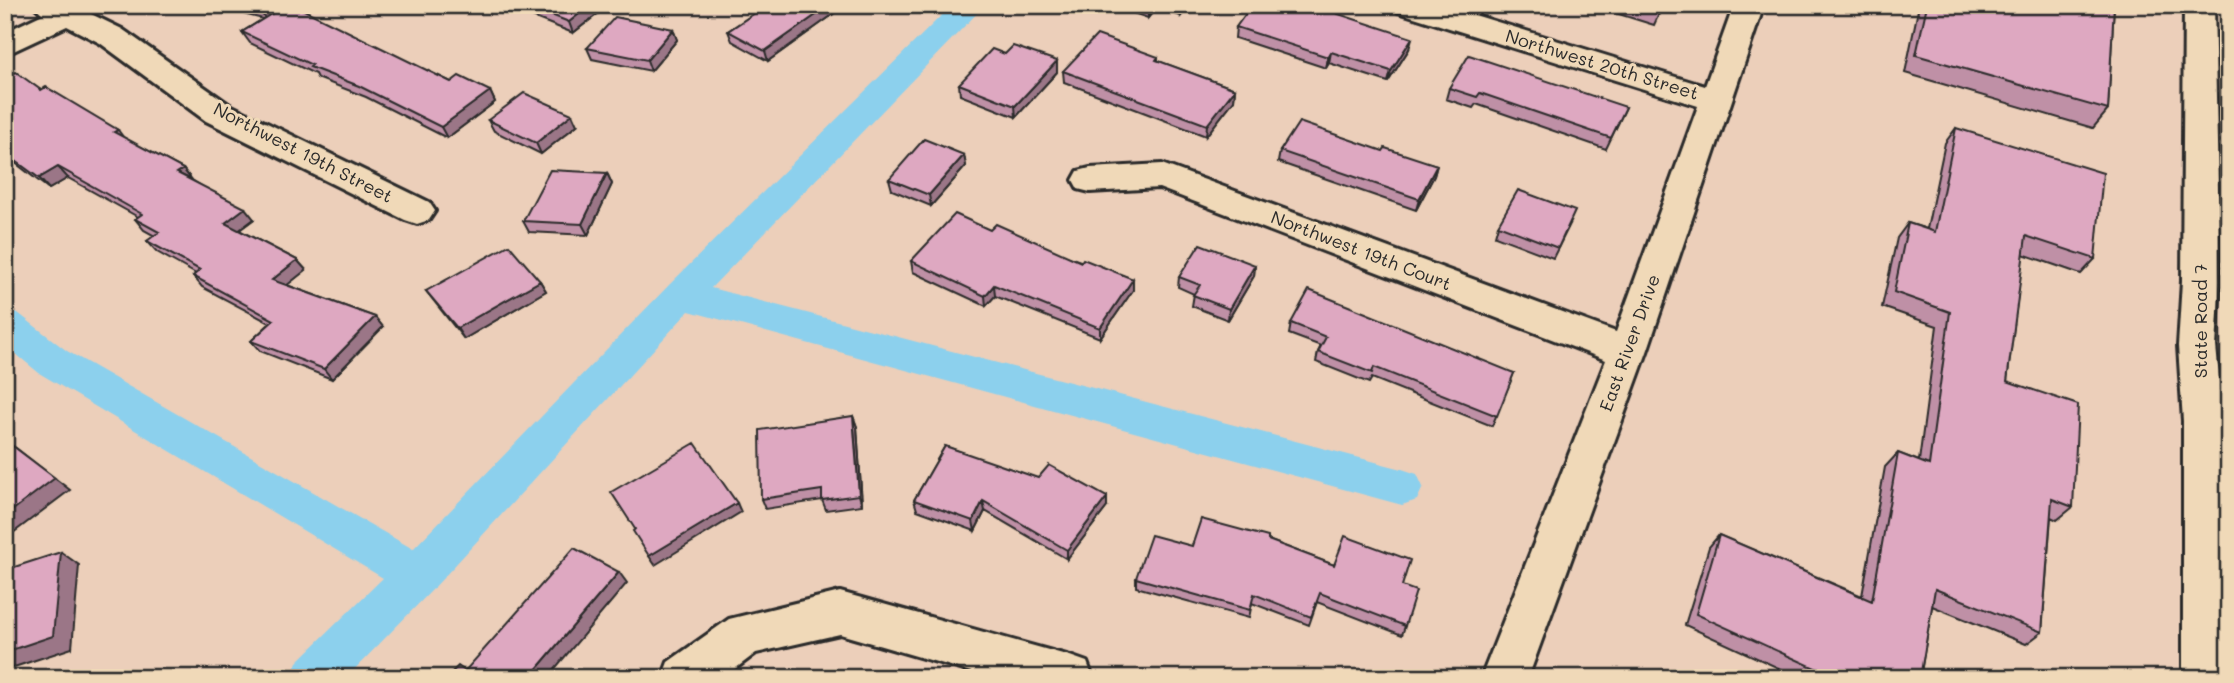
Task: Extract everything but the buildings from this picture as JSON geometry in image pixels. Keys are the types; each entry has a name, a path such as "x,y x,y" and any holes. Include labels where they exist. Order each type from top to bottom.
{"street":[{"name":"Northwest 20th Street","path":"1409,5 1715,100"},
{"name":"East River Drive","path":"1504,678 1628,352 1749,5"},
{"name":"State Road 7","path":"2199,5 2215,290 2197,346 2203,421 2206,678"},
{"path":"5,45 67,8"},
{"name":"Northwest 19th Street","path":"67,8 111,36 218,113 416,211"},
{"name":"Northwest 19th Court","path":"1090,180 1162,176 1628,352"},
{"path":"685,678 745,634 840,613 1070,678"}],"waterway":[{"path":"682,295 970,5"},
{"path":"417,575 682,295"},
{"path":"682,295 1402,487"},
{"path":"5,323 53,362 417,575"},
{"path":"314,678 417,575"}]}
